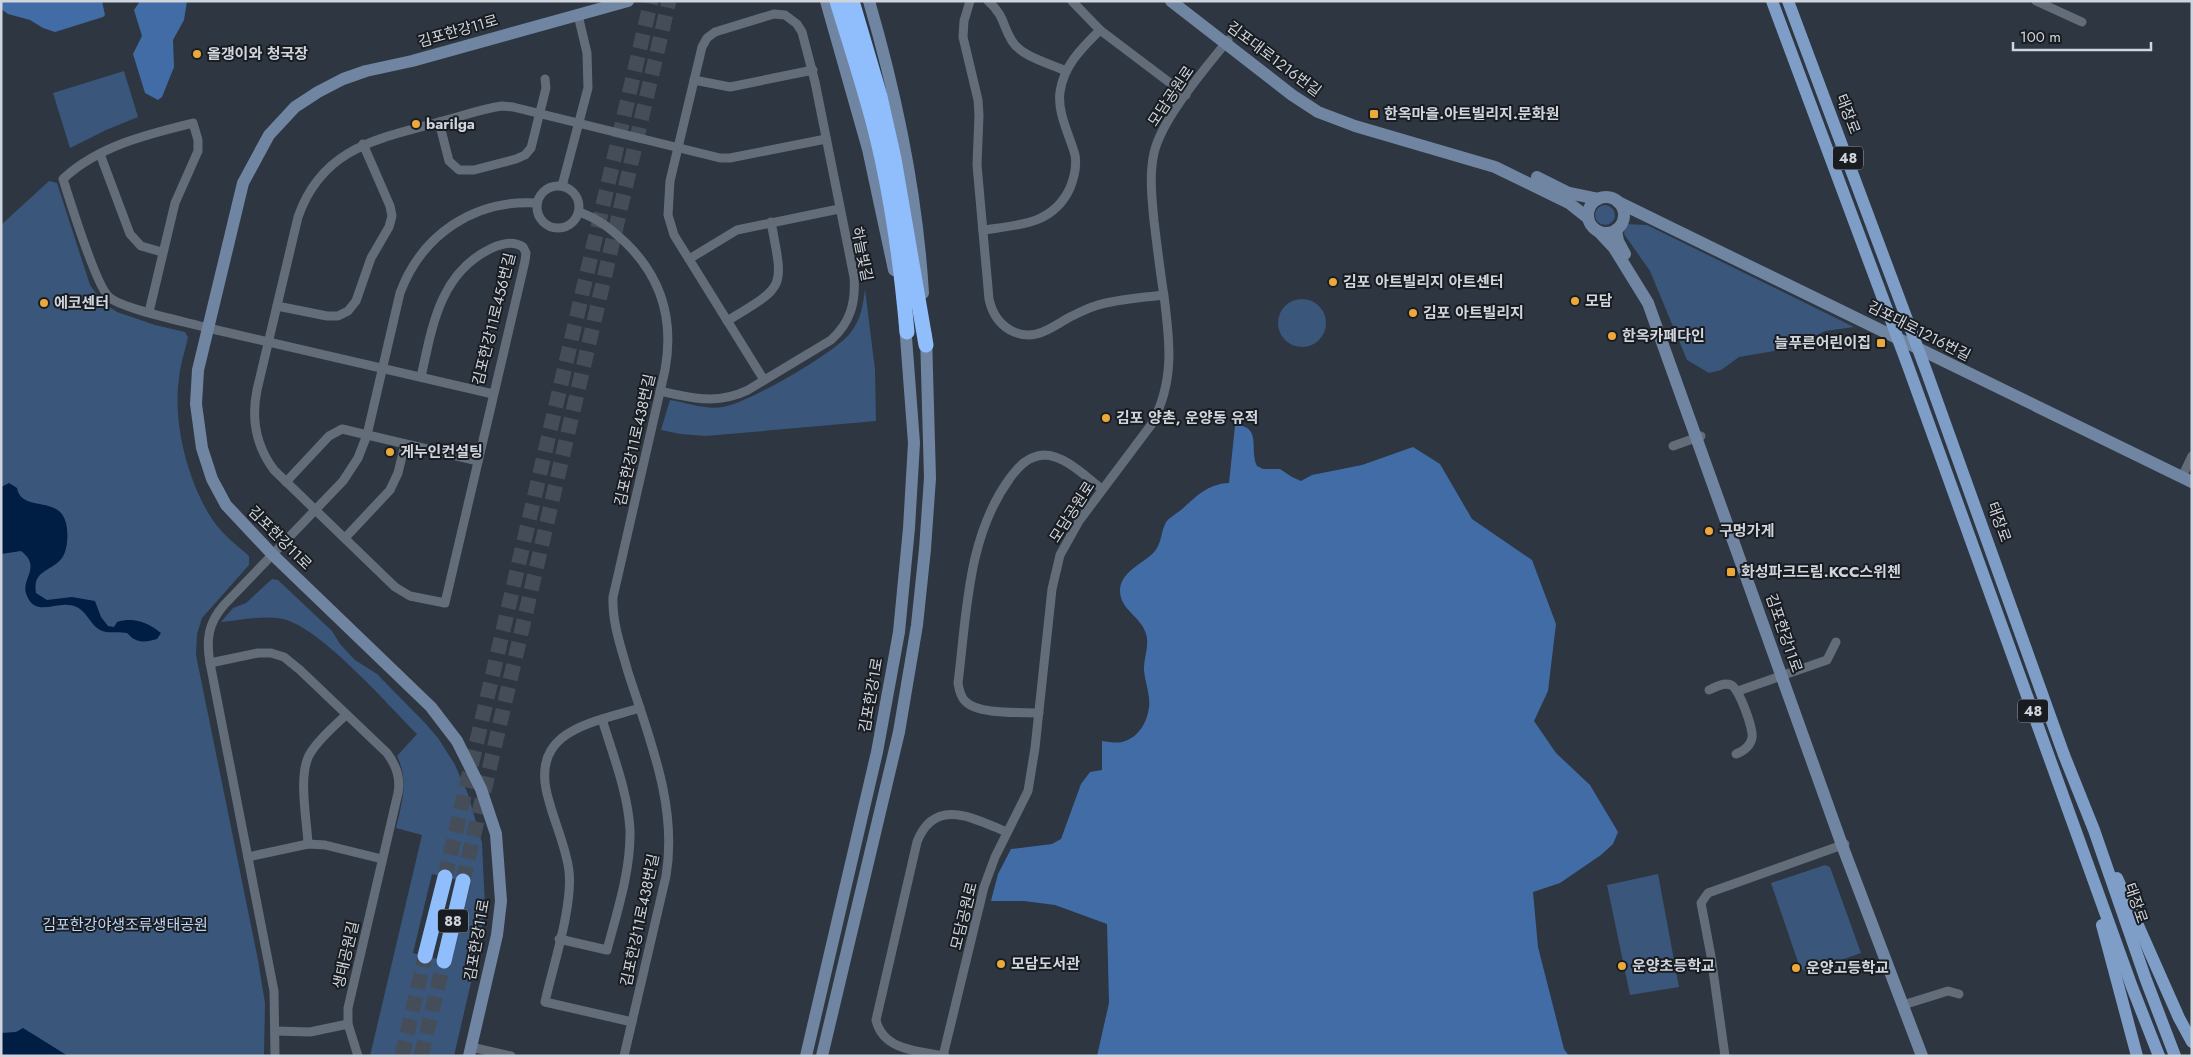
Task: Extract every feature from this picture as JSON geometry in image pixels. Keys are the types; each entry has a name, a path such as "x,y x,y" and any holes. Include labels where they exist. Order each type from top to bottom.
{"highway":[{"path":"837,1 852,27 880,96 908,231 926,345"},
{"path":"852,1 852,27 884,169 896,234 907,332"},
{"name":"88","path":"426,956 445,877"},
{"name":"88","path":"444,960 463,881"}],"main road":[{"name":"48","path":"1772,1 1908,366 2086,860 2159,1056"},
{"name":"태장로","path":"1788,1 1927,373 2064,755 2094,830 2146,980 2175,1056"},
{"path":"2094,830 2128,899 2164,984 2192,1042"},
{"path":"2086,860 2137,1056"}],"street":[{"name":"김포한강11로","path":"469,1053 497,935 501,901 496,834 481,788 457,741 431,707 273,555 226,505 212,479 202,448 197,420 196,391 208,328 243,183 269,135 295,107 343,79 411,56 605,1"},
{"name":"김포한강11로","path":"384,66 412,61 628,1"},
{"name":"김포한강1로","path":"806,1056 877,752 899,632 913,467 912,410 907,332 868,149 826,1"},
{"path":"822,1056 885,794 908,683 925,549 930,478 926,345 919,234 898,112 869,1"},
{"path":"970,1 964,21 963,37 978,100 976,165 991,308 1000,323 1015,333 1028,335 1042,334 1070,317 1097,306 1163,295"},
{"path":"988,1 1002,17 1009,36 1016,46 1066,71"},
{"path":"1072,1 1100,30 1186,95"},
{"name":"김포대로1216번길","path":"1171,1 1300,93 1338,114 1492,158 1569,193 1598,199"},
{"name":"김포대로1216번길","path":"1180,1 1292,95 1318,112 1355,126 1514,174 1569,203 1588,218"},
{"path":"2036,1 2082,22"},
{"name":"하늘빛길","path":"660,391 695,399 722,400 736,396 764,380 831,340 839,333 850,316 855,292 813,70 802,32 797,24 785,15 774,14 715,32 702,47 670,181 668,215 674,235 764,380"},
{"path":"562,186 588,88 589,69 587,52 578,15"},
{"path":"983,230 1038,221 1059,206 1069,190 1074,176 1076,160 1060,104 1060,92 1066,71 1075,55 1100,30"},
{"name":"모담공원로","path":"944,1056 984,887 995,857 1028,792 1056,568 1066,543 1102,489 1151,425 1164,396 1169,376 1170,348 1152,206 1152,163 1154,152 1163,129 1227,41"},
{"path":"694,80 730,87 813,70"},
{"path":"440,122 450,161 459,170 469,171 525,155 532,143 540,114 546,88 545,79"},
{"path":"493,394 445,603 410,596 401,591 286,482 265,457 255,426 255,400 298,217 304,200 314,183 344,154 363,144 388,135 502,106 720,158 730,158 826,139"},
{"path":"149,312 175,203 198,152 198,140 193,123 135,139 100,154 130,234 141,246 162,252"},
{"path":"277,306 332,316 348,311 356,301 367,266 387,232 392,216 390,206 363,144"},
{"name":"김포한강11로456번길","path":"100,154 72,171 63,179 103,290 111,299 149,312 208,328 493,394 526,256 523,247 516,244 498,245 482,253 464,266 451,282 436,312 421,377"},
{"path":"553,186 562,186 573,192 577,198 579,212 572,223 567,226 554,227 543,221 539,215 537,203 541,194 546,189 553,186"},
{"path":"1619,225 1623,214 1618,202 1608,197 1598,199 1590,207 1588,218 1593,228 1604,233 1641,214"},
{"path":"275,1056 274,991 210,664 208,638 214,618 348,473 363,448 402,288 414,262 430,243 451,226 481,210 512,202 537,203"},
{"name":"김포대로1216번길","path":"1618,202 2187,479 2192,456"},
{"name":"하늘빛길","path":"689,259 737,230 840,209"},
{"name":"김포한강11로438번길","path":"579,212 604,222 646,265 661,292 666,312 669,343 660,391 613,597 615,626 664,791 668,816 669,850 666,876 624,1056"},
{"path":"727,321 772,293 777,284 779,266 771,222"},
{"name":"김포한강11로","path":"1619,225 1620,246 1651,301 1844,845 1922,1056"},
{"name":"김포한강11로","path":"1598,231 1614,248 1648,303 1699,436"},
{"path":"286,482 333,432 347,430 478,461"},
{"path":"1673,446 1699,436"},
{"path":"345,538 390,490 398,473 405,444"},
{"path":"1039,713 978,709 964,701 959,692 959,673 974,556 986,520 995,503 1019,466 1026,460 1044,455 1056,457 1102,489"},
{"path":"1738,691 1827,660 1836,642"},
{"name":"생태공원길","path":"210,664 251,654 265,653 277,655 290,661 387,753 397,772 398,794 348,1008 348,1024 358,1056"},
{"path":"1709,690 1727,683 1733,685 1738,691 1753,733 1748,747 1743,752 1736,754"},
{"path":"632,1022 545,1002 567,904 569,871 546,790 546,766 555,746 567,733 581,725 640,708"},
{"path":"308,844 304,779 306,764 311,752 346,714"},
{"name":"김포한강11로438번길","path":"559,939 607,950 626,874 630,844 626,802 602,719"},
{"path":"944,1056 892,1043 884,1038 878,1030 876,1020 917,842 927,824 947,814 958,814 1007,832"},
{"path":"248,857 308,844 325,845 382,859"},
{"path":"1724,1056 1711,956 1701,903 1708,894 1844,845"},
{"path":"1904,1005 1948,991 1959,994"},
{"name":"김포한강11로","path":"1904,1005 1926,1056"},
{"path":"276,1031 317,1031 348,1024"},
{"path":"469,1053 511,1056"}],"green space":[{"path":"124,71 138,117 70,148 53,93"},
{"name":"김포한강야생조류생태공원","path":"49,181 57,183 90,285 103,303 117,312 155,325 185,332 188,337 180,368 178,397 178,416 185,457 199,495 208,512 229,539 249,556 249,565 202,618 197,634 196,655 258,960 265,1003 264,1056 1,1056 1,225"},
{"path":"1601,205 1609,205 1615,211 1615,219 1609,225 1601,225 1595,219 1595,211"},
{"path":"1625,224 1647,225 1854,327 1825,331 1792,348 1739,357 1721,370 1709,373 1687,360 1650,271 1624,234"},
{"path":"865,289 875,370 876,421 706,436 661,430 670,400 710,408 723,407 771,387 829,352 843,341 857,322 861,312"},
{"path":"1297,299 1307,299 1319,306 1326,318 1326,328 1319,340 1307,347 1297,347 1289,343 1282,336 1278,328 1278,318 1282,310 1289,303"},
{"path":"272,579 278,580 332,631 340,644 355,660 377,674 426,724 438,738 454,763 468,794 482,843 485,907 479,948 454,1056 370,1056 422,835 396,828 404,783 401,765 397,756 417,734 334,651 298,625 283,619 268,618 221,622 233,608 246,603","holes":["432,874 471,883 450,962 413,953"]},
{"path":"1825,865 1830,867 1861,953 1807,972 1800,968 1771,883"},
{"path":"1658,874 1679,987 1630,995 1607,885"}],"shaded area":[{"path":"1,1 102,1 105,15 55,32 43,28 30,20 8,14 1,9"},
{"path":"140,1 187,1 184,20 173,40 174,67 162,97 158,100 145,93 133,54 142,36 134,10"},
{"path":"1235,426 1250,430 1257,466 1263,469 1280,469 1301,481 1312,475 1362,465 1413,447 1440,464 1472,519 1532,560 1556,624 1548,691 1534,721 1556,753 1590,785 1618,832 1613,844 1601,855 1560,883 1533,892 1538,947 1564,1049 1569,1056 1097,1056 1109,1003 1107,924 1055,905 1024,901 991,901 998,874 1011,849 1052,844 1061,839 1081,784 1090,772 1102,770 1102,741 1117,743 1125,741 1136,734 1144,724 1149,704 1144,671 1147,639 1140,622 1126,608 1123,602 1120,589 1122,582 1129,572 1155,551 1164,525 1169,519 1208,488 1229,483"},
{"path":"9,483 17,488 25,500 55,508 61,513 66,524 66,550 58,563 43,572 37,580 36,593 47,600 72,597 95,601 101,617 108,626 114,627 117,622 135,620 151,626 161,633 157,639 140,641 127,633 100,630 79,608 74,606 40,607 30,602 25,590 30,568 27,557 21,551 1,554 1,487"},
{"path":"23,1028 68,1056 1,1056 1,1033 16,1032"}],"tunnel":[{"path":"445,877 651,1"},
{"path":"463,881 669,1"},
{"path":"402,1056 425,956"},
{"path":"421,1056 444,961"}],"place":[{"name":"올갱이와 청국장","path":"197,54"},
{"name":"한옥마을.아트빌리지.문화원","path":"1374,114"},
{"name":"barilga","path":"416,124"},
{"name":"김포 아트빌리지 아트센터","path":"1333,282"},
{"name":"모담","path":"1575,301"},
{"name":"에코센터","path":"44,303"},
{"name":"김포 아트빌리지","path":"1413,313"},
{"name":"한옥카페다인","path":"1612,336"},
{"name":"늘푸른어린이집","path":"1881,343"},
{"name":"김포 양촌, 운양동 유적","path":"1106,418"},
{"name":"게누인컨설팅","path":"390,452"},
{"name":"구멍가게","path":"1709,531"},
{"name":"화성파크드림.KCC스위첸","path":"1731,572"},
{"name":"모담도서관","path":"1001,964"},
{"name":"운양초등학교","path":"1622,966"},
{"name":"운양고등학교","path":"1796,968"}]}
